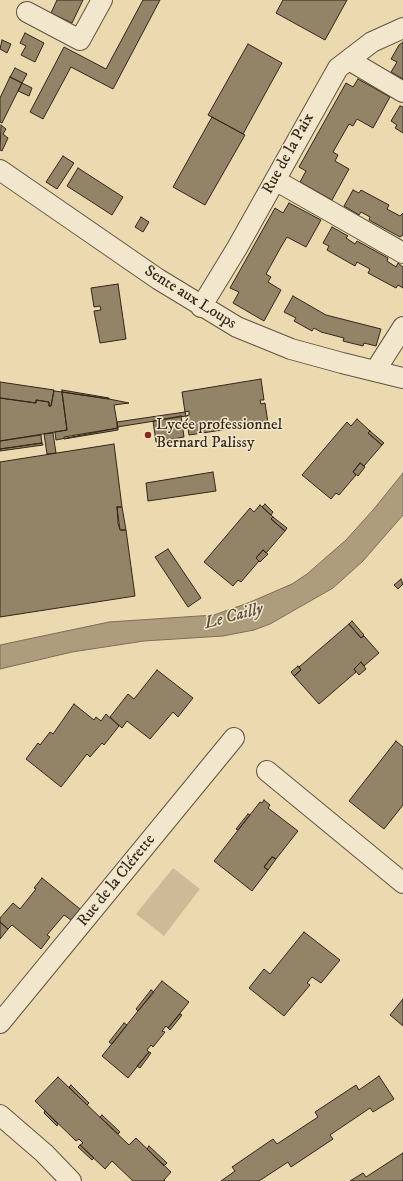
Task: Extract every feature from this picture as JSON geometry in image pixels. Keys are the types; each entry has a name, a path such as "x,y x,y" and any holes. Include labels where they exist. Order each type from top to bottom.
{"street":[{"path":"26,12 80,40 102,0"},
{"name":"Rue de la Paix","path":"201,306 275,180 338,68 372,42 403,28"},
{"path":"349,60 403,92"},
{"name":"Sente aux Loups","path":"0,170 201,306 236,327 291,349 403,378"},
{"path":"275,180 403,253"},
{"path":"375,371 403,327"},
{"name":"Rue de la Clérette","path":"0,1023 234,738"},
{"path":"267,771 403,883"},
{"path":"0,1116 44,1153 71,1181"}],"shaded area":[{"path":"173,868 200,889 164,936 136,914"}],"water":[{"name":"Le Cailly","path":"403,473 403,515 363,561 333,588 270,624 254,630 223,636 144,641 72,652 0,669 0,645 109,622 214,615 248,603 292,584 307,574 346,540"}],"building":[{"path":"57,0 83,0 72,23 51,13"},
{"path":"143,0 160,0 113,89 71,67 43,119 30,112 64,47 106,69"},
{"path":"283,0 347,0 325,40 276,13"},
{"path":"25,33 44,43 35,62 21,55 26,46 20,43"},
{"path":"2,40 11,44 7,53 0,49"},
{"path":"403,42 403,79 391,72 397,62 391,59 399,45"},
{"path":"248,44 282,63 243,134 208,115"},
{"path":"15,68 27,74 22,83 10,77"},
{"path":"10,77 22,83 2,123 0,122 0,98"},
{"path":"358,79 390,97 373,128 357,119 353,126 349,124 333,152 338,155 335,161 349,169 332,200 300,182 306,171 299,167 346,83 353,87"},
{"path":"22,83 32,88 29,96 18,91"},
{"path":"400,106 403,107 403,133 395,128 397,125 391,121"},
{"path":"212,117 245,135 205,205 173,187"},
{"path":"1,125 6,129 3,134 8,138 2,151 0,150"},
{"path":"63,156 74,163 57,189 46,182"},
{"path":"78,168 123,197 112,215 67,186"},
{"path":"353,190 359,193 361,190 389,205 387,209 400,216 403,213 403,235 400,237 369,220 370,217 361,212 359,215 344,206"},
{"path":"289,203 321,220 306,247 287,237 281,247 266,274 271,277 268,282 281,290 264,321 233,303 239,292 230,288 275,208 283,213"},
{"path":"141,217 149,222 143,232 135,227"},
{"path":"332,227 348,236 346,238 355,244 357,241 388,258 387,261 396,267 398,263 403,267 403,288 398,285 396,288 368,273 370,269 357,262 355,266 327,250 329,246 323,243"},
{"path":"118,284 126,339 100,343 94,311 101,310 100,306 94,307 91,288"},
{"path":"293,296 326,315 381,329 376,346 364,343 363,346 343,341 344,338 321,332 314,328 312,331 294,321 296,318 284,312"},
{"path":"261,379 264,400 260,400 261,404 265,403 268,423 189,435 186,416 189,415 189,411 185,412 182,392"},
{"path":"0,382 54,390 51,406 49,406 49,402 36,400 36,403 0,398"},
{"path":"62,390 109,398 109,399 62,392"},
{"path":"54,391 62,392 67,430 0,441 0,398 36,403 36,400 49,402 49,406 51,406"},
{"path":"62,392 129,403 114,405 118,428 56,440 55,432 67,430"},
{"path":"185,412 186,416 117,427 117,422"},
{"path":"181,416 184,437 156,442 153,421"},
{"path":"357,419 370,431 368,433 382,445 364,466 360,463 353,472 356,475 339,495 336,493 331,499 302,475 347,422 351,426"},
{"path":"118,428 118,430 64,439 64,437"},
{"path":"370,431 384,443 382,445 368,433"},
{"path":"53,433 56,453 47,454 44,434"},
{"path":"41,435 42,443 0,449 0,441"},
{"path":"42,443 43,445 0,451 0,449"},
{"path":"114,444 122,507 117,507 118,523 120,530 126,530 135,596 0,617 0,462"},
{"path":"360,463 365,467 358,476 353,472"},
{"path":"213,472 216,491 148,501 146,483"},
{"path":"265,504 273,512 271,515 262,507"},
{"path":"260,505 273,517 271,519 285,531 266,553 263,550 256,558 259,561 241,582 238,580 233,586 204,562 250,508 254,512"},
{"path":"117,507 122,507 126,530 120,530"},
{"path":"273,517 287,528 285,531 271,519"},
{"path":"168,549 201,598 188,607 155,557"},
{"path":"263,550 268,554 260,562 256,558"},
{"path":"401,579 403,584 398,589 394,585"},
{"path":"352,621 364,635 361,638 349,624"},
{"path":"349,624 361,638 364,636 379,653 364,666 361,662 354,669 356,672 319,704 294,676 301,670 299,667"},
{"path":"361,662 366,669 359,675 354,669"},
{"path":"298,666 301,670 294,676 291,672"},
{"path":"157,670 193,698 178,717 173,712 150,739 127,721 122,728 110,717 128,694 134,699"},
{"path":"74,704 94,720 96,717 101,721 106,714 119,726 104,745 102,743 90,757 87,754 61,787 26,759 38,743 40,745 50,732 53,734"},
{"path":"396,741 403,747 403,805 384,829 349,801"},
{"path":"264,800 270,805 268,808 298,831 276,859 272,857 264,867 268,870 252,891 214,861 260,802 262,803"},
{"path":"248,814 250,815 238,830 236,829"},
{"path":"272,857 276,859 268,870 264,867"},
{"path":"42,878 80,909 71,920 64,915 47,935 50,937 41,949 12,925 8,929 0,922 0,918 13,903 20,909 36,889 34,888"},
{"path":"0,922 8,929 0,939"},
{"path":"304,932 340,960 321,983 312,977 307,983 310,985 284,1016 249,988 264,969 270,974"},
{"path":"162,981 189,1002 168,1028 166,1026 162,1031 165,1032 153,1047 151,1045 147,1050 149,1052 128,1078 102,1056"},
{"path":"151,990 154,992 138,1011 136,1009"},
{"path":"403,999 403,1026 390,1015"},
{"path":"180,1014 182,1015 170,1030 168,1028"},
{"path":"124,1023 127,1025 112,1044 109,1042"},
{"path":"149,1052 151,1053 140,1068 137,1066"},
{"path":"379,1076 394,1099 373,1112 370,1108 330,1135 333,1139 291,1167 288,1162 259,1181 221,1181 235,1171 232,1167 273,1139 277,1144 318,1117 315,1112 356,1085 359,1090"},
{"path":"58,1077 129,1145 136,1138 171,1172 164,1180 165,1181 133,1181 112,1161 105,1169 80,1145 83,1143 79,1139 76,1141 35,1101"},
{"path":"71,1085 89,1103 87,1105 69,1087"},
{"path":"45,1111 58,1124 57,1126 44,1113"},
{"path":"102,1115 120,1132 118,1134 100,1117"},
{"path":"80,1145 94,1158 92,1160 78,1147"},
{"path":"149,1146 167,1163 164,1166 147,1149"},
{"path":"403,1153 403,1181 350,1181 363,1173 366,1177"}],"place":[{"name":"Lycée professionnel Bernard Palissy","path":"148,435"}]}
